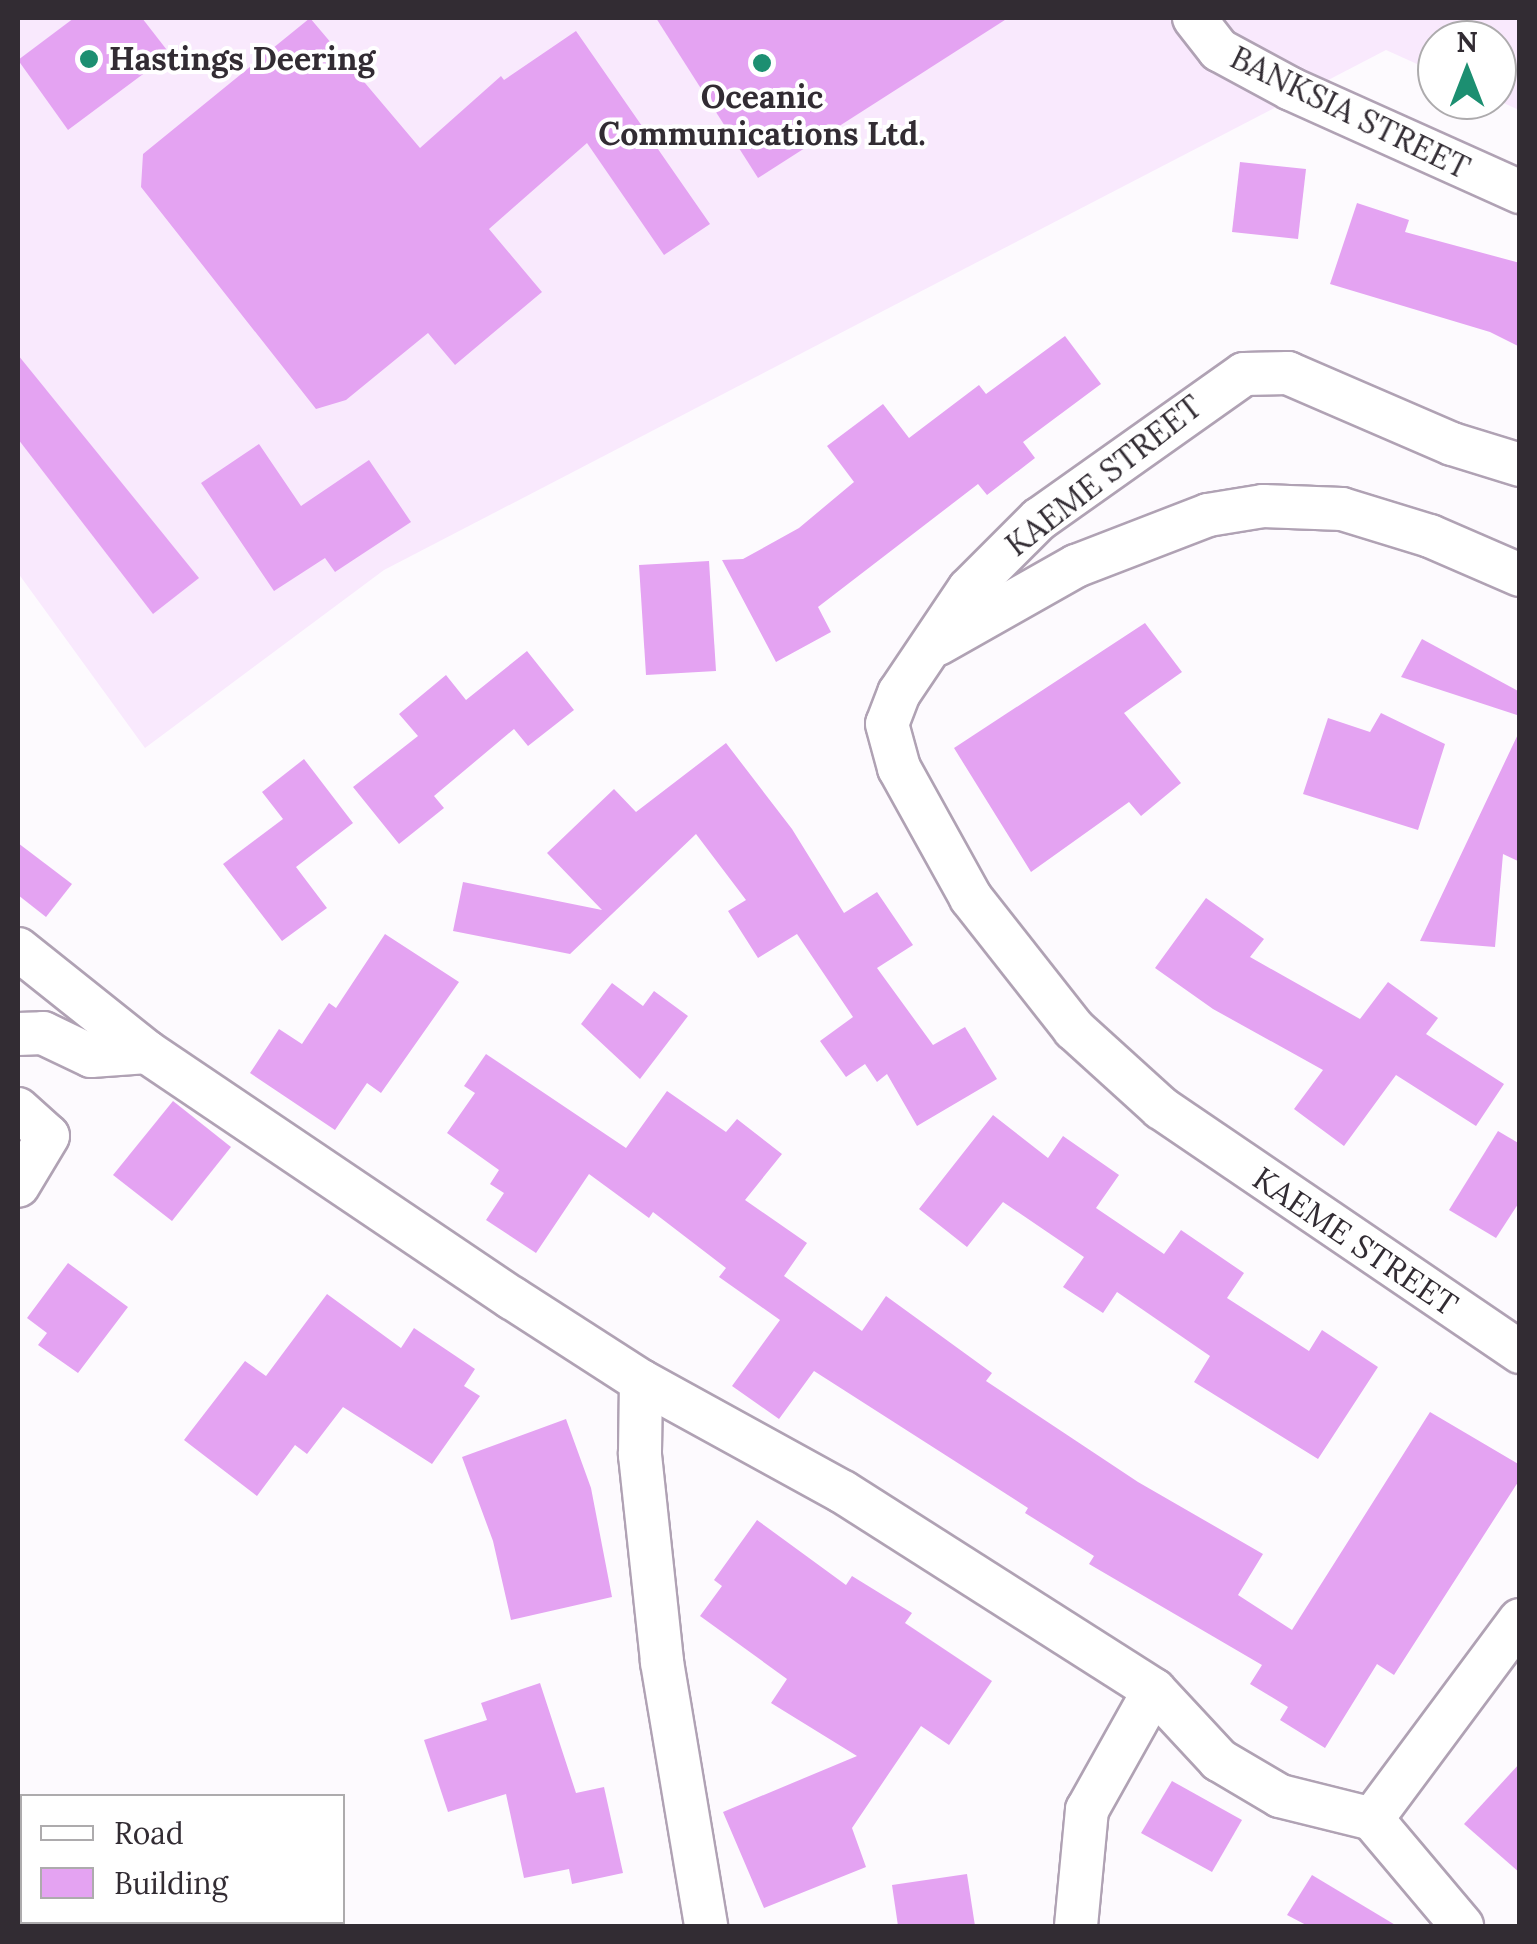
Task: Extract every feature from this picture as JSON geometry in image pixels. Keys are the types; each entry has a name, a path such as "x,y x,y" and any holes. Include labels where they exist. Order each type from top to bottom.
{"street":[{"name":"BANKSIA STREET","path":"1194,18 1219,50 1262,74 1520,192"},
{"name":"KAEME STREET","path":"1520,466 1452,444 1288,373 1244,374 1040,519 969,589 898,693 886,724 898,768 971,898 1074,1029 1161,1108 1520,1352"},
{"path":"933,647 1076,566 1208,515 1263,506 1342,509 1430,536 1520,575"},
{"path":"18,949 146,1052 641,1381 843,1492 1154,1690 1219,1760 1280,1796 1372,1819 1462,1926"},
{"path":"18,1034 43,1034 91,1056 146,1052"},
{"path":"18,1109 48,1136 18,1186"},
{"path":"641,1381 640,1455 662,1662 706,1926"},
{"path":"1372,1819 1520,1620"},
{"path":"1076,1926 1088,1810 1154,1690"}],"shaded area":[{"path":"18,18 1519,18 1519,110 1517,20 1417,20 1417,64 1386,50 384,570 145,748 18,573"}],"building":[{"path":"74,18 142,18 170,54 68,130 18,60"},
{"path":"310,18 420,148 501,76 504,80 576,31 710,224 664,255 587,143 489,229 542,292 455,365 428,333 346,400 316,409 141,187 143,154"},
{"name":"Oceanic Communications Ltd.","path":"656,18 1008,18 758,178"},
{"path":"1240,162 1306,169 1298,239 1232,232"},
{"path":"1357,203 1409,220 1405,232 1520,263 1520,347 1490,332 1330,284"},
{"path":"1065,336 1101,384 1023,442 1035,458 987,495 978,484 818,607 831,632 776,662 722,560 743,559 799,528 854,482 827,446 883,404 909,438 979,385 986,394"},
{"path":"18,355 199,578 153,614 18,439"},
{"path":"259,444 301,506 369,460 411,522 335,572 325,558 274,591 201,483"},
{"path":"709,561 716,671 646,675 639,565"},
{"path":"1145,623 1182,672 1124,713 1181,783 1141,816 1129,802 1031,872 954,748"},
{"path":"1422,639 1520,692 1520,716 1401,677"},
{"path":"527,651 574,710 528,746 514,729 434,796 444,808 399,844 353,787 418,736 399,714 446,675 466,700"},
{"path":"1381,713 1445,744 1418,830 1303,794 1328,718 1370,732"},
{"path":"1520,730 1520,862 1503,854 1495,947 1420,941"},
{"path":"726,743 792,829 844,913 877,892 913,945 877,968 933,1045 965,1027 997,1079 917,1126 887,1074 877,1082 865,1064 846,1077 820,1041 853,1017 797,934 758,958 728,911 746,900 696,834 570,954 453,931 463,882 602,910 547,853 614,789 636,812"},
{"path":"304,759 353,823 296,867 327,908 282,941 223,864 283,819 262,792"},
{"path":"18,843 72,884 46,917 18,895"},
{"path":"1206,898 1264,939 1250,957 1360,1019 1388,982 1438,1018 1426,1034 1504,1084 1476,1126 1396,1075 1344,1146 1294,1109 1323,1070 1213,1009 1155,968"},
{"path":"385,934 459,982 381,1093 367,1083 335,1130 250,1073 279,1029 302,1044 329,1003 336,1008"},
{"path":"612,983 643,1006 654,991 688,1016 640,1079 581,1024"},
{"path":"486,1054 626,1148 667,1091 726,1132 737,1119 782,1154 745,1200 807,1243 784,1276 862,1331 886,1296 992,1373 986,1381 1138,1482 1263,1554 1238,1595 1292,1630 1430,1412 1520,1465 1520,1479 1394,1675 1377,1664 1325,1748 1280,1720 1288,1707 1250,1684 1262,1665 1089,1564 1094,1556 1025,1513 1028,1508 814,1371 779,1419 732,1386 780,1320 719,1277 726,1268 653,1212 649,1218 589,1174 536,1253 486,1220 504,1193 490,1184 499,1170 447,1133 475,1093 464,1086"},
{"path":"173,1101 231,1147 172,1221 113,1175"},
{"path":"993,1115 1048,1158 1063,1136 1119,1175 1096,1208 1164,1254 1181,1230 1244,1273 1227,1298 1309,1351 1322,1330 1378,1367 1318,1459 1194,1382 1210,1356 1117,1292 1103,1313 1063,1287 1084,1257 1003,1202 967,1247 919,1209"},
{"path":"1498,1131 1520,1144 1520,1201 1496,1238 1449,1210"},
{"path":"68,1263 128,1307 78,1373 38,1345 47,1333 27,1318"},
{"path":"327,1294 401,1348 414,1328 475,1369 464,1386 480,1396 432,1464 343,1407 307,1454 295,1445 257,1496 184,1440 245,1361 266,1376"},
{"path":"566,1419 591,1488 612,1597 511,1620 493,1541 462,1457"},
{"path":"757,1520 846,1585 852,1576 912,1613 905,1623 992,1681 949,1745 921,1726 852,1828 866,1867 764,1908 723,1812 857,1756 771,1703 787,1679 700,1616 722,1586 714,1580"},
{"path":"540,1683 576,1793 604,1787 623,1873 572,1884 569,1869 524,1878 506,1794 448,1812 424,1740 487,1720 481,1703"},
{"path":"1520,1763 1520,1873 1464,1824"},
{"path":"1172,1781 1242,1820 1212,1872 1141,1833"},
{"path":"967,1874 975,1926 898,1926 892,1885"},
{"path":"1312,1875 1397,1926 1308,1926 1287,1915"}],"place":[{"name":"Hastings Deering","path":"89,59"},
{"name":"Oceanic Communications Ltd.","path":"762,63"}]}
